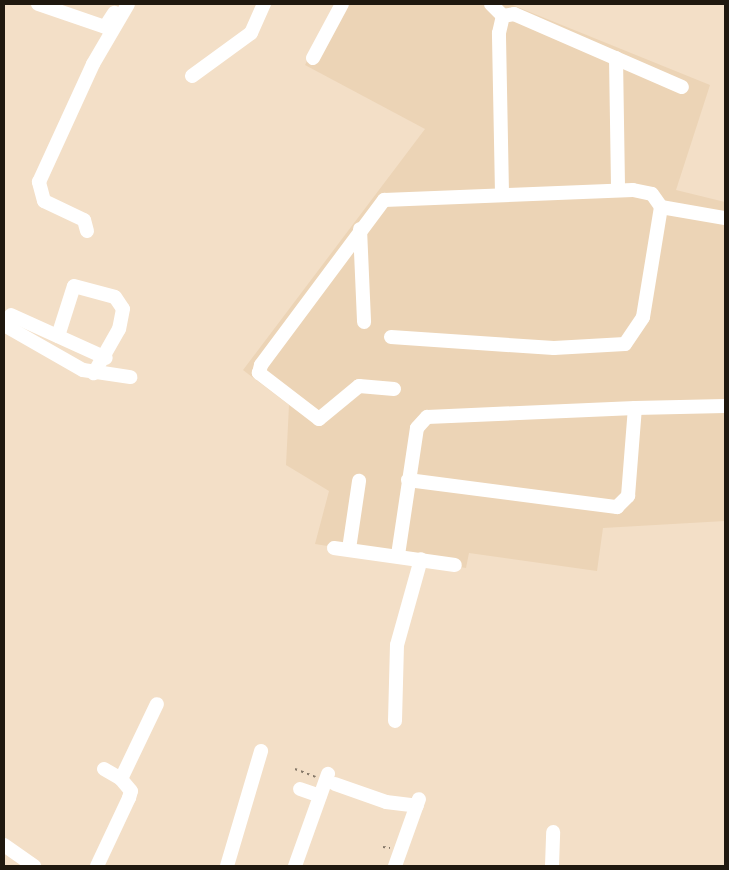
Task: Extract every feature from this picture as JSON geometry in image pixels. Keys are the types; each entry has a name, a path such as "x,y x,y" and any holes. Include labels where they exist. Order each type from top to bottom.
{"street":[{"path":"38,4 105,27 120,4"},
{"path":"87,231 84,220 44,201 39,182 93,64 128,4"},
{"path":"192,76 251,33 264,4"},
{"path":"313,58 342,4"},
{"path":"491,4 503,16"},
{"path":"503,16 514,14 682,87"},
{"path":"502,193 499,33 503,16"},
{"path":"616,58 618,190"},
{"path":"394,389 359,386 318,419 260,373 261,365 360,229 384,200 502,193 644,191 661,207 725,218"},
{"path":"391,337 554,348 625,344 643,316 661,207"},
{"path":"360,229 364,322"},
{"path":"58,336 74,286 115,297 123,309 121,322 106,358 94,373"},
{"path":"7,320 58,336 106,358"},
{"path":"7,320 94,373 130,377"},
{"path":"398,555 417,428 427,417 725,406"},
{"path":"408,480 617,507 628,496 635,408"},
{"path":"350,549 359,481"},
{"path":"334,548 398,555 455,565"},
{"path":"394,721 397,645 421,559"},
{"path":"121,779 157,704"},
{"path":"227,866 261,751"},
{"path":"97,866 130,798 131,791 121,779 104,769"},
{"path":"295,866 320,796 329,779 386,802 418,802 395,866"},
{"path":"300,789 320,796"},
{"path":"552,866 553,832"},
{"path":"4,845 34,866"}],"path":[{"path":"295,769 329,779"}],"shaded area":[{"path":"336,4 510,4 710,85 676,190 725,202 725,521 603,528 597,571 469,553 466,568 315,544 329,491 286,465 289,405 243,370 425,129 305,65"}]}
